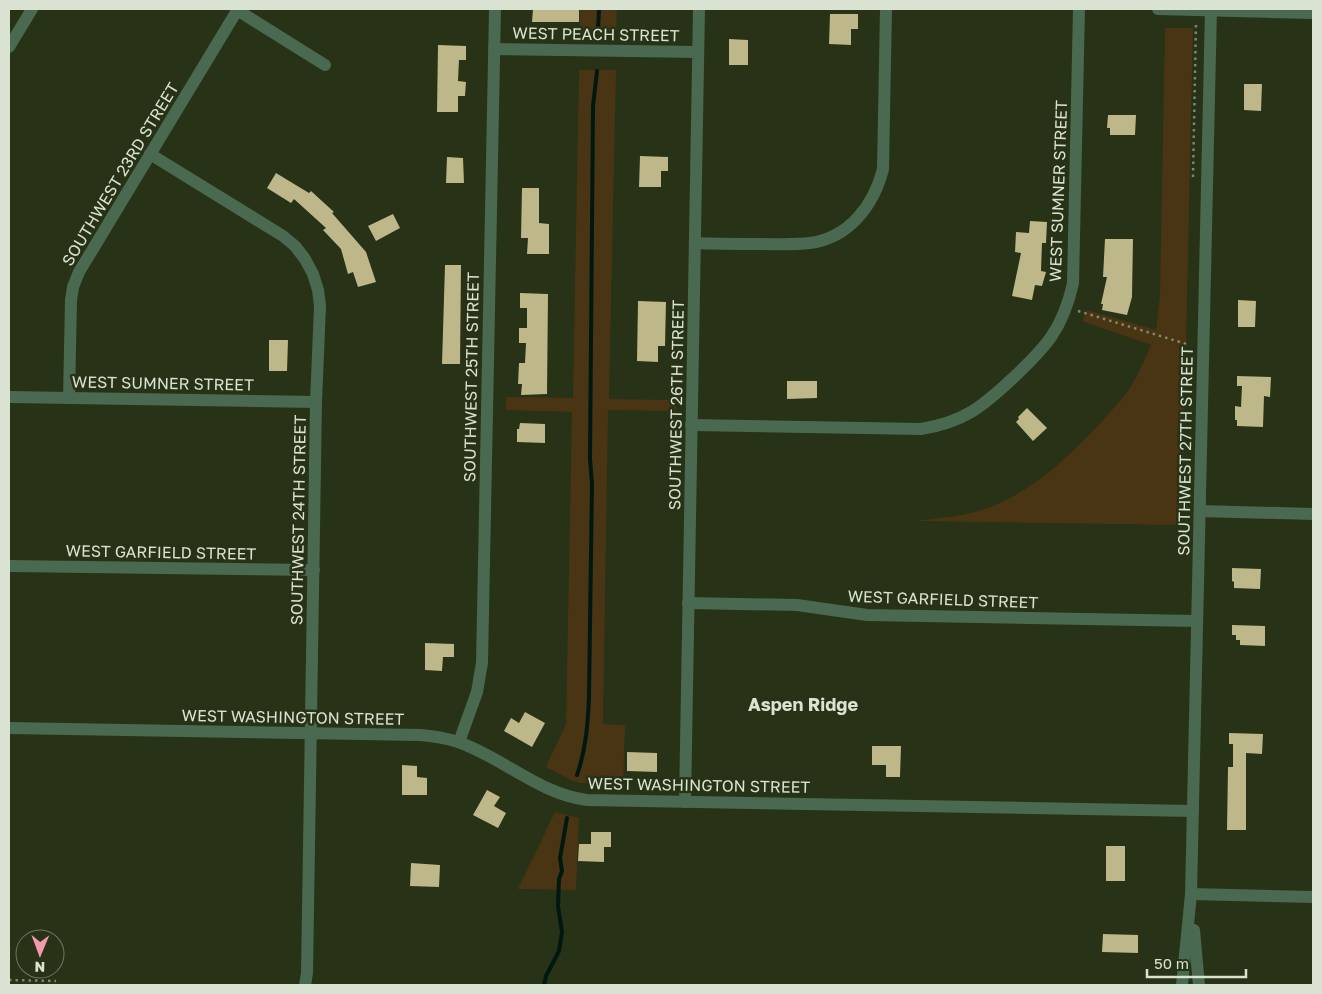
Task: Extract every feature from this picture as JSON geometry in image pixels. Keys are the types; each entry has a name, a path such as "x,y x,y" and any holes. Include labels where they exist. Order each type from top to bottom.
{"street":[{"path":"9,47 32,9"},
{"path":"238,9 325,65"},
{"name":"SOUTHWEST 23RD STREET","path":"69,398 71,300 79,272 238,9"},
{"name":"SOUTHWEST 25TH STREET","path":"459,742 477,692 482,662 495,9"},
{"name":"SOUTHWEST 26TH STREET","path":"685,802 699,9"},
{"path":"695,243 792,245 812,243 837,234 856,220 865,210 879,184 883,169 886,9"},
{"name":"WEST SUMNER STREET","path":"692,425 921,429 936,427 970,414 986,403 1037,355 1053,336 1066,308 1073,283 1079,9"},
{"path":"1158,9 1313,13"},
{"name":"SOUTHWEST 27TH STREET","path":"1182,985 1191,894 1211,9"},
{"name":"WEST PEACH STREET","path":"494,48 698,52"},
{"name":"SOUTHWEST 24TH STREET","path":"150,154 283,236 295,246 305,260 313,274 318,290 320,306 316,402 307,981"},
{"name":"WEST SUMNER STREET","path":"9,397 316,402"},
{"path":"1200,511 1313,514"},
{"name":"WEST GARFIELD STREET","path":"9,566 314,570"},
{"name":"WEST GARFIELD STREET","path":"688,603 797,605 867,616 1197,622"},
{"name":"WEST WASHINGTON STREET","path":"9,728 420,735 441,737 459,742 546,788 587,800 1193,811"},
{"path":"1191,894 1313,897"},
{"name":"SOUTHWEST 27TH STREET","path":"1191,894 1199,985"}],"path":[{"path":"1066,308 1204,349"},
{"path":"9,980 56,981"}],"shaded area":[{"path":"580,9 617,9 616,35 580,34"},
{"path":"1165,28 1193,28 1182,525 915,521 974,512 993,506 1025,490 1067,457 1080,444 1122,399 1137,376 1151,345 1082,321 1087,310 1156,330 1160,294"},
{"path":"579,70 616,70 609,399 676,400 676,411 608,410 603,724 625,725 623,785 580,783 546,767 566,724 572,412 506,410 506,397 573,398"},
{"path":"555,812 579,818 576,890 518,889"}],"building":[{"path":"533,9 579,9 579,22 532,22"},
{"path":"830,14 858,14 858,29 851,29 851,45 829,44"},
{"path":"729,39 748,40 748,65 729,65"},
{"path":"438,45 466,46 466,60 459,60 458,81 466,82 465,96 458,96 458,112 437,112"},
{"path":"1244,84 1262,84 1261,111 1244,110"},
{"path":"1108,115 1136,115 1135,135 1110,135 1110,128 1107,128"},
{"path":"640,156 668,157 668,171 661,171 661,187 639,187"},
{"path":"447,157 463,158 464,183 446,183"},
{"path":"276,173 309,193 311,191 334,212 332,213 366,252 376,282 358,287 353,272 348,274 341,249 323,230 326,228 294,199 291,203 267,188"},
{"path":"522,188 539,188 539,223 549,224 549,254 527,254 528,238 521,238"},
{"path":"393,214 400,228 376,241 368,226"},
{"path":"1030,221 1047,222 1046,243 1042,243 1041,271 1046,272 1042,286 1035,285 1032,300 1012,296 1021,253 1015,252 1016,232 1029,233"},
{"path":"1105,239 1133,239 1132,297 1127,315 1102,310 1103,304 1101,304 1107,277 1103,277"},
{"path":"445,265 461,265 460,364 442,364"},
{"path":"520,293 548,294 547,394 521,395 522,384 518,384 519,363 525,363 526,343 519,343 519,328 527,328 527,308 520,308"},
{"path":"1238,300 1256,301 1255,327 1238,327"},
{"path":"638,301 666,302 665,346 658,346 658,362 637,361"},
{"path":"269,340 288,340 287,371 269,371"},
{"path":"1237,376 1271,377 1270,397 1264,396 1263,427 1237,426 1235,406 1241,407 1242,386 1237,386"},
{"path":"787,381 817,381 817,398 787,399"},
{"path":"1027,408 1047,428 1033,441 1016,422 1019,419 1018,417"},
{"path":"520,423 545,424 545,443 517,442 517,429 519,429"},
{"path":"1232,568 1261,569 1260,589 1234,588"},
{"path":"1232,625 1265,626 1265,646 1240,645 1240,640 1236,640 1236,635 1232,635"},
{"path":"425,643 454,644 454,657 443,657 442,671 425,670"},
{"path":"525,712 545,723 532,747 504,731 511,718 519,723"},
{"path":"1229,733 1263,734 1262,754 1246,753 1246,830 1227,830 1228,767 1233,767 1233,744 1229,744"},
{"path":"872,746 901,746 900,777 886,777 886,765 872,765"},
{"path":"627,752 657,753 657,772 627,771"},
{"path":"402,765 417,766 417,777 427,778 427,795 402,795"},
{"path":"487,790 500,797 494,806 506,813 498,828 473,815"},
{"path":"591,832 611,832 611,847 604,847 604,862 578,861 579,844 591,844"},
{"path":"1106,846 1125,846 1125,881 1106,881"},
{"path":"411,863 440,865 439,887 410,886"},
{"path":"1103,934 1138,935 1138,953 1102,952"}],"waterway":[{"path":"598,31 599,9"},
{"path":"577,775 586,736 589,696 592,484 590,459 593,106 597,71"},
{"path":"544,985 546,976 559,951 562,932 558,906 559,879 562,871 560,858 567,818"}],"district":[{"name":"Aspen Ridge","path":"803,704"}]}
